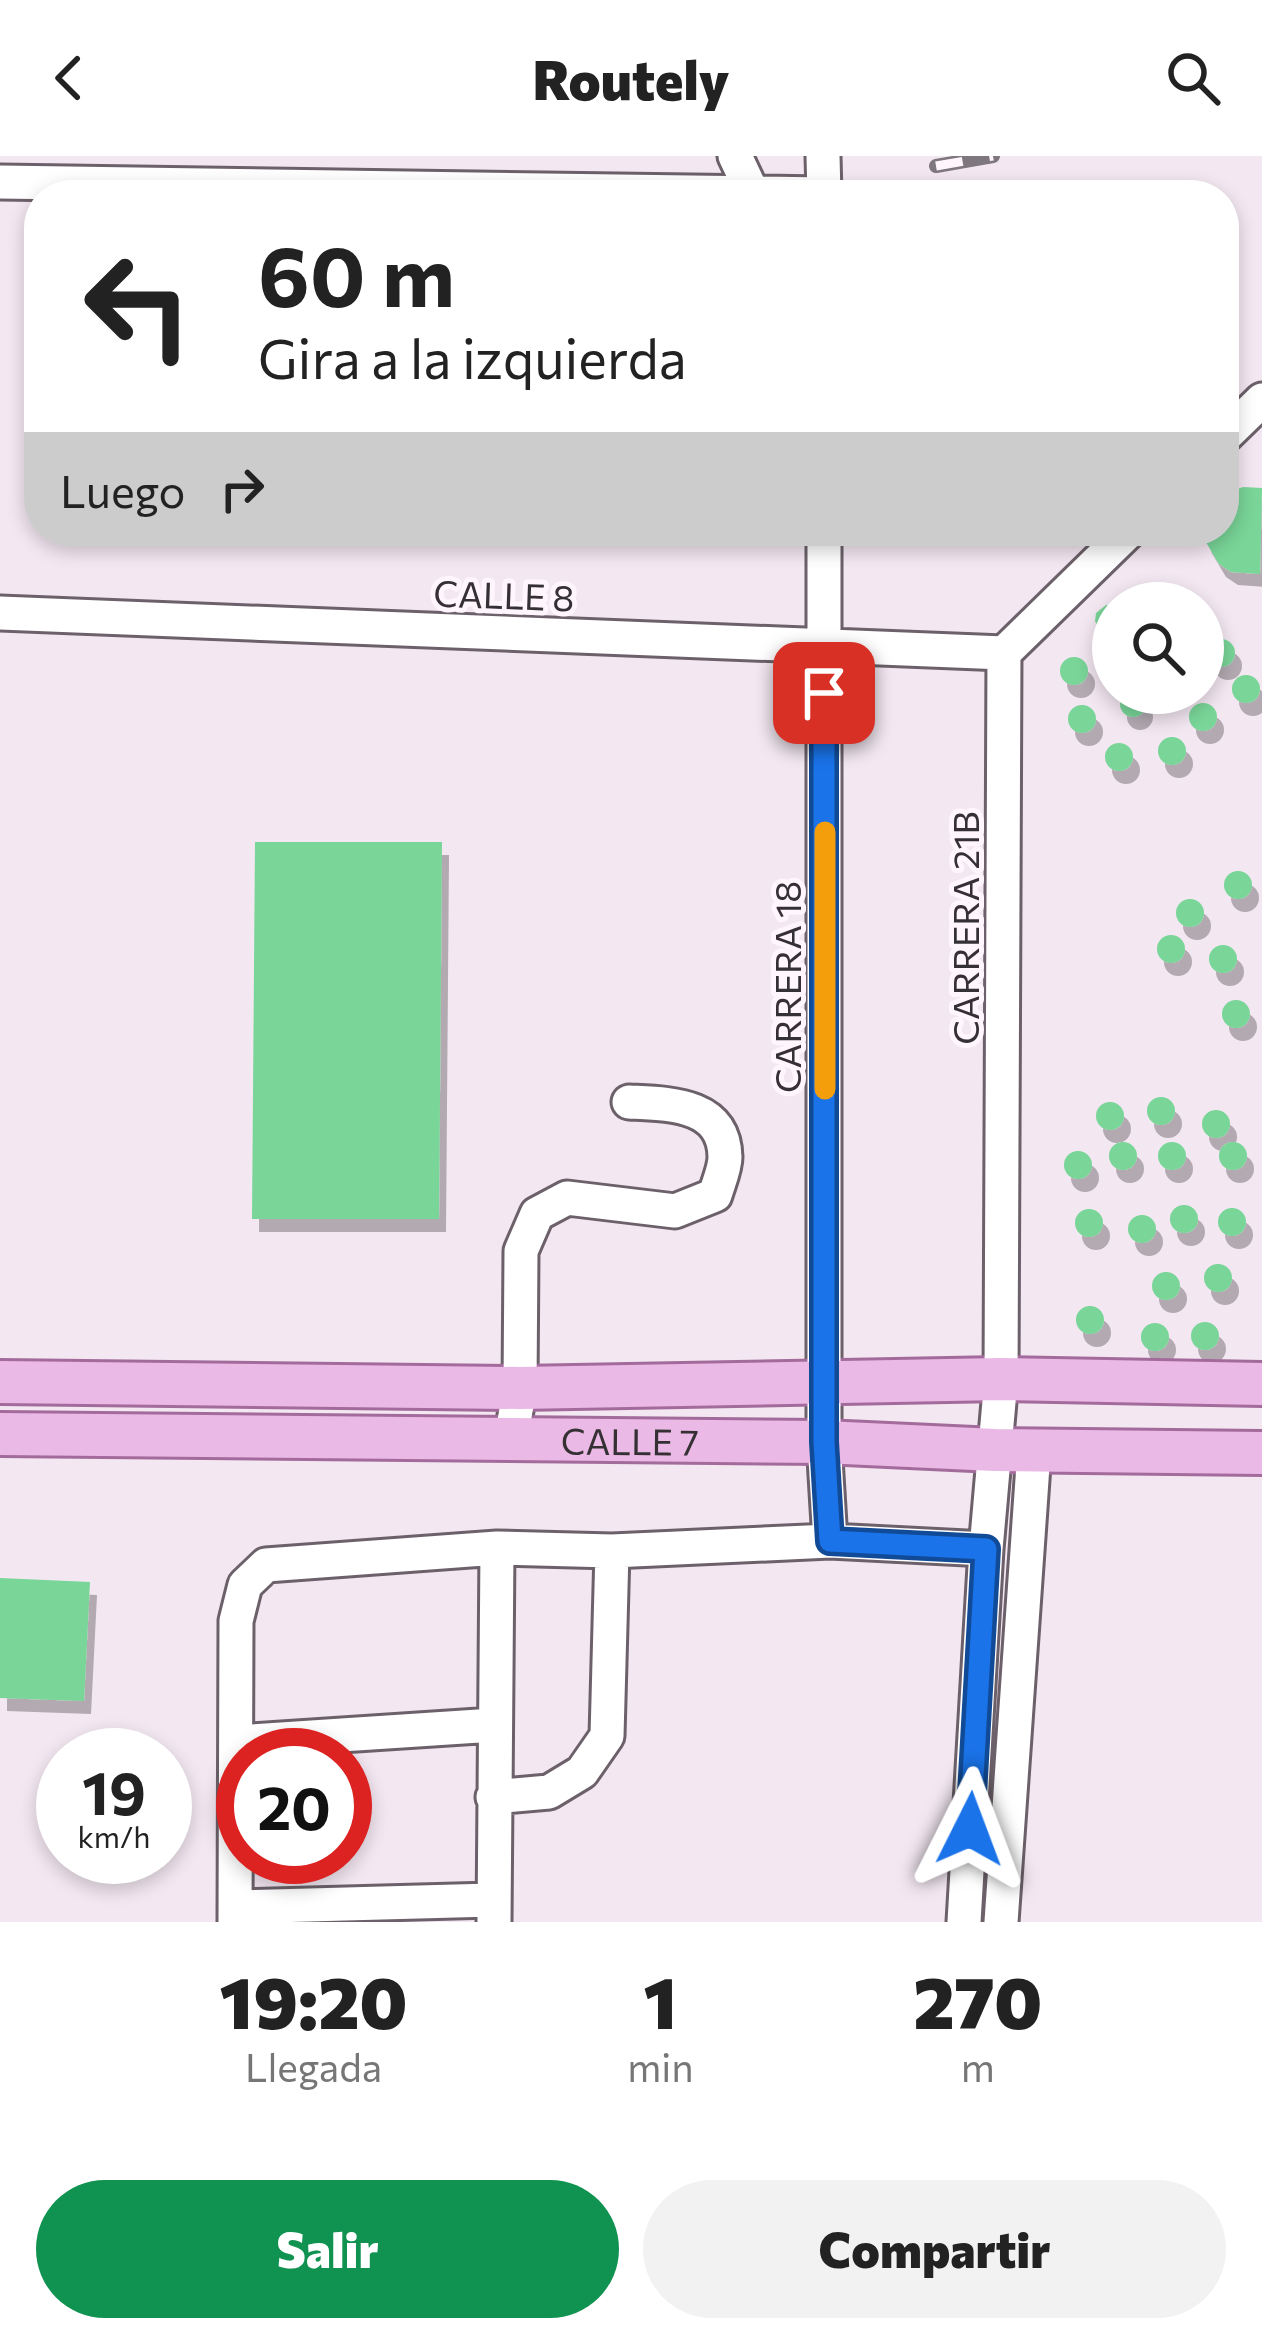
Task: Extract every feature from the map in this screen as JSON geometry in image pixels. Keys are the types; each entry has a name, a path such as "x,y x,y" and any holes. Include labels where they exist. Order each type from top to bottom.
{"main road":[{"name":"CALLE 7","path":"0,1382 520,1388 1001,1379 1262,1384"},
{"name":"CALLE 7","path":"0,1434 824,1442 1015,1451 1262,1454"}],"street":[{"path":"1239,422 1262,400"},
{"name":"CARRERA 18","path":"824,546 824,1442 830,1541"},
{"path":"1004,653 1114,546"},
{"name":"CALLE 8","path":"0,613 1004,653"},
{"name":"CARRERA 21B","path":"1004,653 1001,1379 1015,1451"},
{"path":"511,1438 520,1388 521,1251 537,1214 567,1198 675,1211 715,1195 725,1156 713,1122 683,1104 629,1102"},
{"path":"964,1922 986,1549 1015,1451"},
{"path":"1001,1922 1015,1451"},
{"path":"236,1728 236,1621 245,1585 266,1565 497,1548 612,1551 830,1541 986,1549"},
{"path":"235,1884 235,1914 493,1911 497,1548"},
{"path":"493,1797 549,1792 582,1772 607,1736 612,1551"},
{"path":"372,1733 494,1725"}],"building":[{"path":"1239,488 1262,488 1260,574 1231,572 1219,564 1208,546 1239,546"},
{"path":"1224,640 1234,648 1234,658 1224,666"},
{"path":"1074,657 1084,661 1088,671 1084,681 1074,685 1064,681 1060,671 1064,661"},
{"path":"1246,675 1256,679 1260,689 1256,699 1246,703 1236,699 1232,689 1236,679"},
{"path":"1077,706 1087,706 1095,714 1095,724 1087,732 1077,732 1069,724 1069,714"},
{"path":"1190,714 1216,714 1208,730 1198,730 1190,722"},
{"path":"1172,737 1182,741 1186,751 1182,761 1172,765 1162,761 1158,751 1162,741"},
{"path":"1119,743 1129,747 1133,757 1129,767 1119,771 1109,767 1105,757 1109,747"},
{"path":"255,842 442,842 439,1219 252,1219"},
{"path":"1238,871 1248,875 1252,885 1248,895 1238,899 1228,895 1224,885 1228,875"},
{"path":"1190,899 1200,903 1204,913 1200,923 1190,927 1180,923 1176,913 1180,903"},
{"path":"1171,935 1181,939 1185,949 1181,959 1171,963 1161,959 1157,949 1161,939"},
{"path":"1223,945 1233,949 1237,959 1233,969 1223,973 1213,969 1209,959 1213,949"},
{"path":"1236,1000 1246,1004 1250,1014 1246,1024 1236,1028 1226,1024 1222,1014 1226,1004"},
{"path":"1161,1097 1171,1101 1175,1111 1171,1121 1161,1125 1151,1121 1147,1111 1151,1101"},
{"path":"1110,1102 1120,1106 1124,1116 1120,1126 1110,1130 1100,1126 1096,1116 1100,1106"},
{"path":"1216,1110 1226,1114 1230,1124 1226,1134 1216,1138 1206,1134 1202,1124 1206,1114"},
{"path":"1123,1142 1133,1146 1137,1156 1133,1166 1123,1170 1113,1166 1109,1156 1113,1146"},
{"path":"1172,1142 1182,1146 1186,1156 1182,1166 1172,1170 1162,1166 1158,1156 1162,1146"},
{"path":"1233,1142 1243,1146 1247,1156 1243,1166 1233,1170 1223,1166 1219,1156 1223,1146"},
{"path":"1078,1151 1088,1155 1092,1165 1088,1175 1078,1179 1068,1175 1064,1165 1068,1155"},
{"path":"1184,1205 1194,1209 1198,1219 1194,1229 1184,1233 1174,1229 1170,1219 1174,1209"},
{"path":"1232,1208 1242,1212 1246,1222 1242,1232 1232,1236 1222,1232 1218,1222 1222,1212"},
{"path":"1089,1209 1099,1213 1103,1223 1099,1233 1089,1237 1079,1233 1075,1223 1079,1213"},
{"path":"1142,1215 1152,1219 1156,1229 1152,1239 1142,1243 1132,1239 1128,1229 1132,1219"},
{"path":"1218,1264 1228,1268 1232,1278 1228,1288 1218,1292 1208,1288 1204,1278 1208,1268"},
{"path":"1166,1272 1176,1276 1180,1286 1176,1296 1166,1300 1156,1296 1152,1286 1156,1276"},
{"path":"1090,1306 1100,1310 1104,1320 1100,1330 1090,1334 1080,1330 1076,1320 1080,1310"},
{"path":"1205,1322 1215,1326 1219,1336 1215,1346 1205,1350 1195,1346 1191,1336 1195,1326"},
{"path":"1155,1323 1165,1327 1169,1337 1165,1347 1155,1351 1145,1347 1141,1337 1145,1327"},
{"path":"0,1578 90,1582 84,1701 0,1698"}],"railway":[{"path":"936,166 993,156"}],"slow traffic":[{"path":"825,832 825,1089"}],"route":[{"path":"824,693 824,1442 830,1541 986,1549 970,1829"}]}
